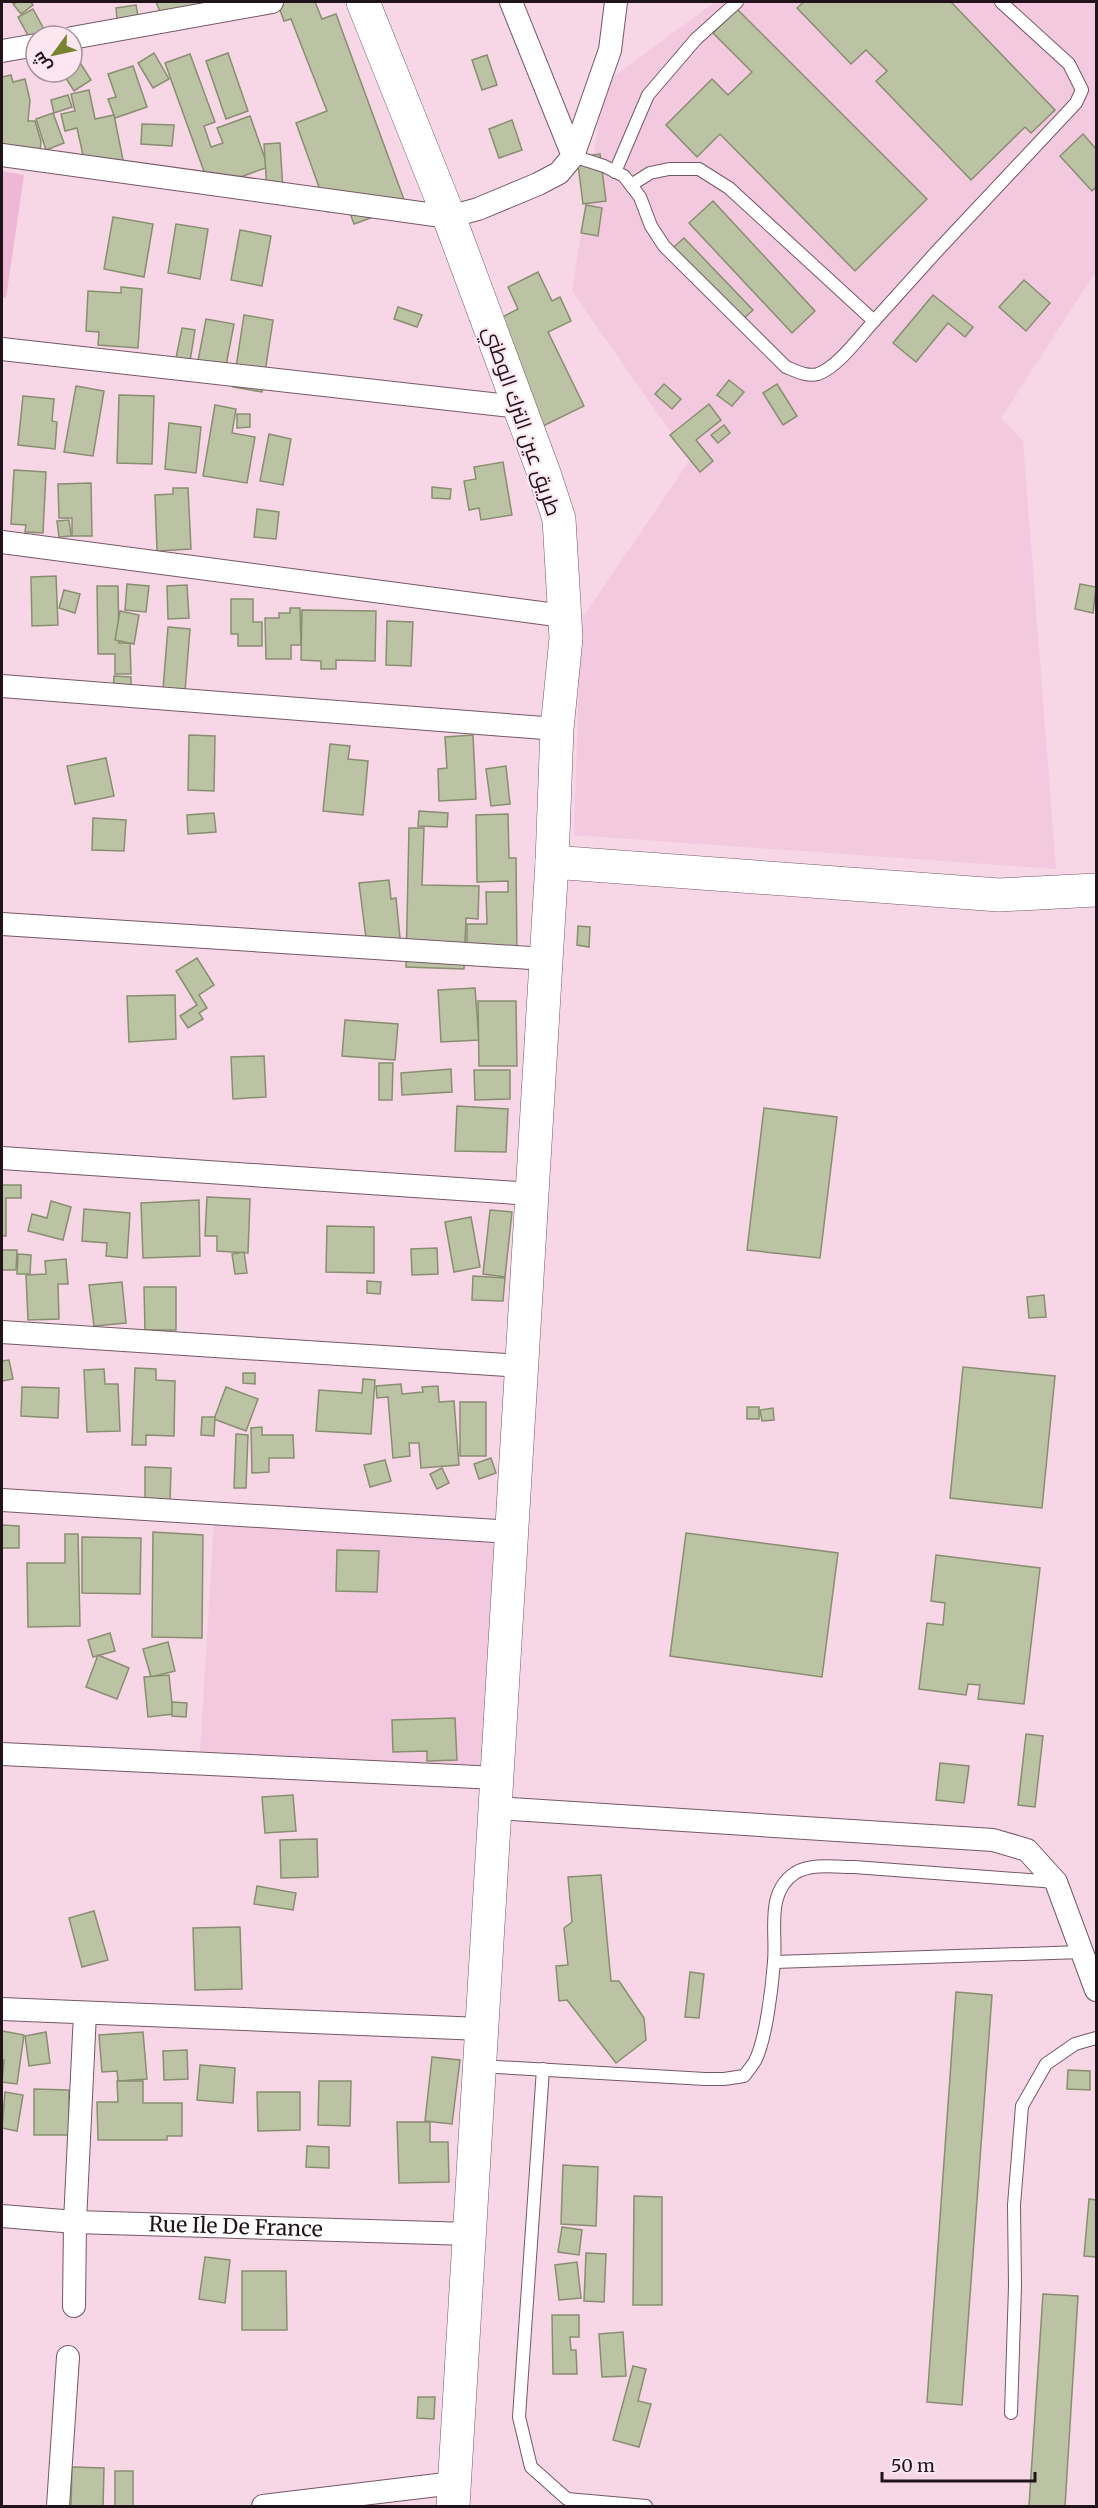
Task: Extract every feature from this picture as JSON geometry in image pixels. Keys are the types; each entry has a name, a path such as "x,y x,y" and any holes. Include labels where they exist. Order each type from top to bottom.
{"main road":[{"name":"طريق عين الترك الوطني","path":"363,2 449,217 559,519 566,638 557,729 552,862 453,2495"},
{"path":"552,862 999,895 1096,890"}],"street":[{"path":"84,36 272,2"},
{"path":"511,2 573,156"},
{"path":"2,155 449,217 478,209 560,173 573,156 610,50 616,2"},
{"path":"2,51 24,47"},
{"path":"2,348 519,407"},
{"path":"2,542 564,616"},
{"path":"2,686 557,729"},
{"path":"2,924 546,959"},
{"path":"2,1158 532,1194"},
{"path":"2,1332 522,1366"},
{"path":"2,1500 512,1532"},
{"path":"2,1754 496,1793 993,1840 1027,1850 1056,1882 1096,1990"},
{"path":"2,2009 481,2029"},
{"path":"74,2306 75,2222 85,2013"},
{"name":"Rue Ile De France","path":"2,2216 75,2222 469,2234"},
{"path":"58,2506 68,2357"},
{"path":"263,2506 453,2495"}],"lane":[{"path":"615,172 648,95 696,39 737,2"},
{"path":"573,156 604,165 624,176 640,197 651,226 664,246 786,367 804,374 818,374 833,366 938,250 1076,104 1082,90 1069,64 1001,2"},
{"path":"631,185 650,173 669,169 699,169 729,188 874,321"},
{"path":"479,2066 705,2079 744,2076 755,2062 762,2044 774,1962 774,1906 781,1888 796,1873 822,1867 854,1867 1056,1882"},
{"path":"774,1962 1082,1952"},
{"path":"1011,2413 1014,2205 1022,2106 1046,2064 1075,2044 1096,2038"},
{"path":"543,2069 519,2418 531,2467 567,2499 646,2506"}],"shaded area":[{"path":"715,2 1096,2 1096,271 1001,418 1023,441 1056,869 574,835 581,620 690,460 572,291 605,83"},
{"path":"2,171 24,175 6,298 2,297"},
{"path":"214,1522 501,1544 486,1768 200,1752"}],"building":[{"path":"31,2 33,5 21,14 13,4"},
{"path":"156,2 203,2 204,5 164,21"},
{"path":"277,2 315,2 322,19 336,14 406,205 354,224 347,205 328,212 296,123 327,111 291,19 284,21"},
{"path":"804,2 951,2 1055,110 1031,133 1025,127 971,180 876,81 887,71 866,50 851,64 797,8"},
{"path":"136,5 138,16 117,19 116,8"},
{"path":"33,9 41,24 24,24 24,28 18,17"},
{"path":"737,9 927,199 855,271 720,134 697,157 666,125 712,79 728,95 752,72 713,33"},
{"path":"154,53 169,79 153,88 138,63"},
{"path":"228,53 248,111 226,119 206,61"},
{"path":"190,54 215,122 204,126 211,147 223,143 217,128 250,116 268,167 210,188 165,63"},
{"path":"487,55 497,85 482,90 472,60"},
{"path":"133,66 147,107 115,118 108,99 116,97 108,74"},
{"path":"84,69 91,80 74,91 70,84 84,84"},
{"path":"11,75 13,82 24,79 30,100 28,121 35,121 41,141 40,152 2,153 2,77"},
{"path":"89,90 95,119 114,115 124,165 87,173 77,128 65,131 61,114 75,111 71,94"},
{"path":"68,95 72,107 54,113 51,100"},
{"path":"53,113 64,143 46,150 36,119"},
{"path":"512,120 522,150 499,158 489,129"},
{"path":"142,124 174,125 172,146 141,144"},
{"path":"1083,134 1096,149 1096,187 1092,191 1060,156"},
{"path":"280,143 283,190 267,191 264,144"},
{"path":"600,154 606,201 583,204 577,157"},
{"path":"713,201 815,311 792,333 689,223"},
{"path":"586,205 602,208 598,236 581,233"},
{"path":"113,217 153,224 144,277 104,269"},
{"path":"176,224 208,229 200,279 168,273"},
{"path":"240,230 271,236 262,286 231,280"},
{"path":"684,238 753,310 737,325 667,253"},
{"path":"538,272 552,301 560,297 571,321 548,332 584,406 541,427 491,323 518,309 508,287"},
{"path":"1024,280 1050,303 1026,331 999,307"},
{"path":"121,287 142,289 138,348 98,345 99,332 86,331 88,291 121,293"},
{"path":"933,295 973,327 965,337 948,323 916,362 893,343"},
{"path":"398,307 422,315 417,327 394,319"},
{"path":"244,315 273,320 262,392 233,387"},
{"path":"206,319 234,324 225,371 197,366"},
{"path":"182,328 195,330 190,361 176,358"},
{"path":"729,380 744,392 732,406 717,395"},
{"path":"664,384 681,399 672,409 655,394"},
{"path":"777,384 797,416 783,425 763,393"},
{"path":"76,386 104,391 93,456 64,452"},
{"path":"119,395 154,396 152,464 117,463"},
{"path":"23,396 54,399 52,421 57,422 55,449 18,445"},
{"path":"709,404 721,420 696,440 713,461 700,472 670,435"},
{"path":"215,405 236,409 232,433 255,437 247,483 203,476"},
{"path":"237,414 250,414 250,427 237,428"},
{"path":"169,423 201,427 196,473 165,469"},
{"path":"724,425 730,433 718,443 711,435"},
{"path":"269,434 291,439 283,485 260,481"},
{"path":"503,462 512,515 481,520 479,508 469,510 464,481 476,479 474,467"},
{"path":"14,470 46,472 43,533 25,532 26,525 11,524"},
{"path":"91,483 92,536 72,536 72,518 59,518 58,484"},
{"path":"432,487 451,489 450,499 432,498"},
{"path":"173,488 188,488 191,549 157,551 155,495 173,494"},
{"path":"257,509 279,512 276,539 254,537"},
{"path":"69,520 71,536 59,537 57,521"},
{"path":"56,576 58,625 32,626 31,577"},
{"path":"127,584 149,586 146,612 125,610"},
{"path":"1080,584 1096,587 1093,613 1075,609"},
{"path":"187,585 189,618 168,619 167,586"},
{"path":"97,586 118,586 119,643 130,643 131,674 115,674 115,654 98,654"},
{"path":"64,590 80,594 75,613 59,608"},
{"path":"231,599 253,599 253,622 262,622 262,646 238,646 238,634 231,634"},
{"path":"290,608 300,608 301,645 291,645 291,659 266,659 265,618 279,618 279,613 290,613"},
{"path":"302,610 376,611 375,661 336,660 336,669 321,669 321,661 301,660"},
{"path":"120,611 139,615 134,644 115,640"},
{"path":"387,621 413,622 411,666 386,665"},
{"path":"168,627 190,629 185,691 163,689"},
{"path":"114,676 131,677 131,696 113,694"},
{"path":"189,735 215,736 214,791 188,790"},
{"path":"473,735 476,799 439,801 438,769 447,768 445,737"},
{"path":"330,744 350,746 348,759 368,761 363,815 323,811"},
{"path":"106,758 114,796 75,804 67,766"},
{"path":"506,766 510,804 491,806 486,769"},
{"path":"419,811 448,813 447,827 418,826"},
{"path":"214,813 216,832 188,834 187,815"},
{"path":"508,814 509,858 516,858 517,958 467,958 467,924 487,924 486,892 508,892 508,881 477,882 476,815"},
{"path":"93,818 126,820 124,851 92,850"},
{"path":"409,828 424,828 422,885 479,886 478,919 466,918 464,969 406,967"},
{"path":"389,880 391,899 396,898 401,948 366,938 359,883"},
{"path":"578,926 590,927 589,947 577,945"},
{"path":"197,958 214,985 199,995 207,1008 199,1013 203,1019 188,1028 180,1016 197,1005 176,971"},
{"path":"475,988 479,1040 441,1042 438,990"},
{"path":"175,995 176,1039 129,1042 127,996"},
{"path":"478,1001 516,1001 517,1066 479,1066"},
{"path":"345,1020 398,1024 395,1060 342,1056"},
{"path":"264,1056 266,1097 233,1099 231,1057"},
{"path":"379,1063 393,1063 392,1100 379,1100"},
{"path":"451,1069 452,1092 402,1095 401,1073"},
{"path":"474,1070 510,1070 510,1099 475,1100"},
{"path":"457,1106 508,1109 506,1152 455,1151"},
{"path":"764,1108 837,1117 820,1258 747,1250"},
{"path":"2,1185 21,1185 21,1198 6,1198 6,1236 2,1236"},
{"path":"207,1197 250,1199 248,1253 217,1251 217,1236 205,1236"},
{"path":"199,1200 200,1256 143,1258 141,1203"},
{"path":"51,1201 71,1207 63,1240 28,1231 32,1214 47,1218"},
{"path":"84,1209 130,1213 127,1258 106,1256 107,1243 82,1241"},
{"path":"490,1210 512,1212 505,1277 483,1274"},
{"path":"471,1217 480,1267 454,1272 445,1222"},
{"path":"327,1226 374,1227 374,1273 326,1272"},
{"path":"437,1248 438,1274 412,1275 411,1249"},
{"path":"2,1250 17,1250 16,1270 2,1270"},
{"path":"244,1252 247,1273 235,1274 232,1254"},
{"path":"18,1254 31,1255 30,1274 17,1274"},
{"path":"66,1259 68,1284 58,1284 59,1319 28,1320 26,1275 46,1274 45,1261"},
{"path":"473,1276 505,1278 503,1301 472,1300"},
{"path":"367,1281 381,1282 380,1294 367,1293"},
{"path":"122,1282 126,1323 94,1326 89,1285"},
{"path":"144,1287 176,1287 176,1330 145,1330"},
{"path":"1044,1295 1046,1317 1029,1318 1027,1297"},
{"path":"9,1360 13,1379 2,1381 2,1361"},
{"path":"963,1367 1055,1376 1042,1508 950,1498"},
{"path":"135,1368 156,1369 156,1380 175,1381 174,1436 146,1435 146,1445 132,1445"},
{"path":"104,1369 105,1384 118,1384 120,1431 87,1432 84,1370"},
{"path":"243,1373 255,1373 255,1384 243,1383"},
{"path":"363,1379 375,1380 371,1434 316,1431 319,1390 362,1393"},
{"path":"401,1384 402,1394 423,1392 422,1387 438,1386 439,1402 454,1401 459,1465 421,1468 419,1443 409,1443 410,1456 393,1458 388,1397 377,1398 376,1386"},
{"path":"22,1387 59,1388 58,1418 21,1416"},
{"path":"226,1387 258,1399 246,1431 214,1419"},
{"path":"460,1402 486,1402 486,1456 460,1456"},
{"path":"747,1407 759,1407 759,1419 747,1419"},
{"path":"773,1408 774,1420 762,1421 760,1410"},
{"path":"202,1417 215,1417 214,1436 201,1435"},
{"path":"262,1427 262,1435 293,1435 294,1458 269,1458 269,1472 252,1473 251,1428"},
{"path":"236,1434 248,1435 246,1488 234,1488"},
{"path":"491,1458 496,1473 479,1479 474,1464"},
{"path":"385,1460 391,1481 370,1487 364,1465"},
{"path":"145,1467 171,1468 170,1502 145,1501"},
{"path":"442,1468 449,1483 437,1489 430,1474"},
{"path":"2,1525 19,1526 19,1548 2,1548"},
{"path":"153,1532 203,1535 202,1638 152,1637"},
{"path":"686,1533 838,1553 822,1677 670,1656"},
{"path":"65,1534 78,1534 80,1626 28,1627 27,1563 65,1563"},
{"path":"82,1537 141,1538 140,1594 82,1593"},
{"path":"337,1550 379,1551 377,1592 336,1591"},
{"path":"936,1555 1040,1568 1024,1704 978,1699 980,1685 968,1684 966,1695 919,1689 927,1623 943,1625 945,1603 931,1601"},
{"path":"110,1633 115,1651 93,1657 88,1640"},
{"path":"168,1642 175,1671 151,1677 143,1649"},
{"path":"98,1655 129,1668 117,1699 86,1687"},
{"path":"169,1675 173,1714 148,1717 144,1677"},
{"path":"172,1702 187,1703 186,1717 172,1716"},
{"path":"455,1718 457,1760 427,1761 427,1751 393,1752 392,1720"},
{"path":"1026,1734 1043,1736 1035,1807 1018,1805"},
{"path":"940,1763 969,1766 964,1803 936,1800"},
{"path":"293,1795 296,1831 265,1833 262,1797"},
{"path":"317,1839 318,1877 281,1878 280,1840"},
{"path":"601,1875 611,1981 619,1981 644,2018 646,2040 616,2063 567,2000 559,2001 556,1966 568,1965 564,1928 572,1922 568,1877"},
{"path":"257,1886 296,1893 293,1910 254,1904"},
{"path":"94,1911 108,1960 82,1967 69,1918"},
{"path":"240,1927 242,1989 195,1990 193,1928"},
{"path":"690,1972 704,1974 699,2018 685,2017"},
{"path":"956,1992 992,1995 962,2405 927,2402"},
{"path":"2,2031 24,2035 17,2084 2,2082 4,2060 2,2060"},
{"path":"46,2032 50,2063 29,2066 25,2036"},
{"path":"143,2032 147,2079 118,2081 117,2071 102,2072 99,2035"},
{"path":"187,2050 188,2079 164,2080 163,2051"},
{"path":"432,2057 460,2060 452,2124 425,2121"},
{"path":"200,2065 235,2068 233,2103 197,2100"},
{"path":"1068,2070 1090,2071 1090,2090 1067,2089"},
{"path":"117,2081 143,2081 143,2103 182,2103 182,2136 167,2136 167,2140 98,2140 97,2102 118,2102"},
{"path":"319,2081 351,2081 350,2126 318,2125"},
{"path":"34,2089 69,2090 69,2135 34,2135"},
{"path":"5,2092 23,2095 17,2131 2,2128"},
{"path":"257,2092 300,2092 300,2130 258,2131"},
{"path":"397,2122 430,2122 430,2142 448,2142 449,2182 399,2183"},
{"path":"307,2146 329,2147 329,2168 306,2167"},
{"path":"563,2165 598,2167 596,2226 561,2224"},
{"path":"634,2196 662,2197 662,2305 633,2305"},
{"path":"1089,2199 1096,2200 1096,2257 1084,2256"},
{"path":"562,2227 582,2230 579,2255 558,2252"},
{"path":"586,2253 606,2254 604,2302 584,2301"},
{"path":"205,2257 230,2260 225,2303 199,2299"},
{"path":"577,2262 581,2298 559,2300 555,2265"},
{"path":"242,2271 286,2271 287,2330 242,2330"},
{"path":"1043,2294 1078,2296 1065,2506 1029,2506"},
{"path":"552,2315 579,2315 579,2337 570,2337 571,2350 576,2350 577,2374 553,2374"},
{"path":"623,2332 626,2376 602,2377 599,2334"},
{"path":"633,2366 646,2369 638,2401 651,2404 639,2447 613,2440"},
{"path":"418,2397 435,2397 434,2419 417,2418"},
{"path":"72,2467 104,2468 103,2506 71,2506"},
{"path":"115,2471 133,2471 133,2506 115,2506"}]}
